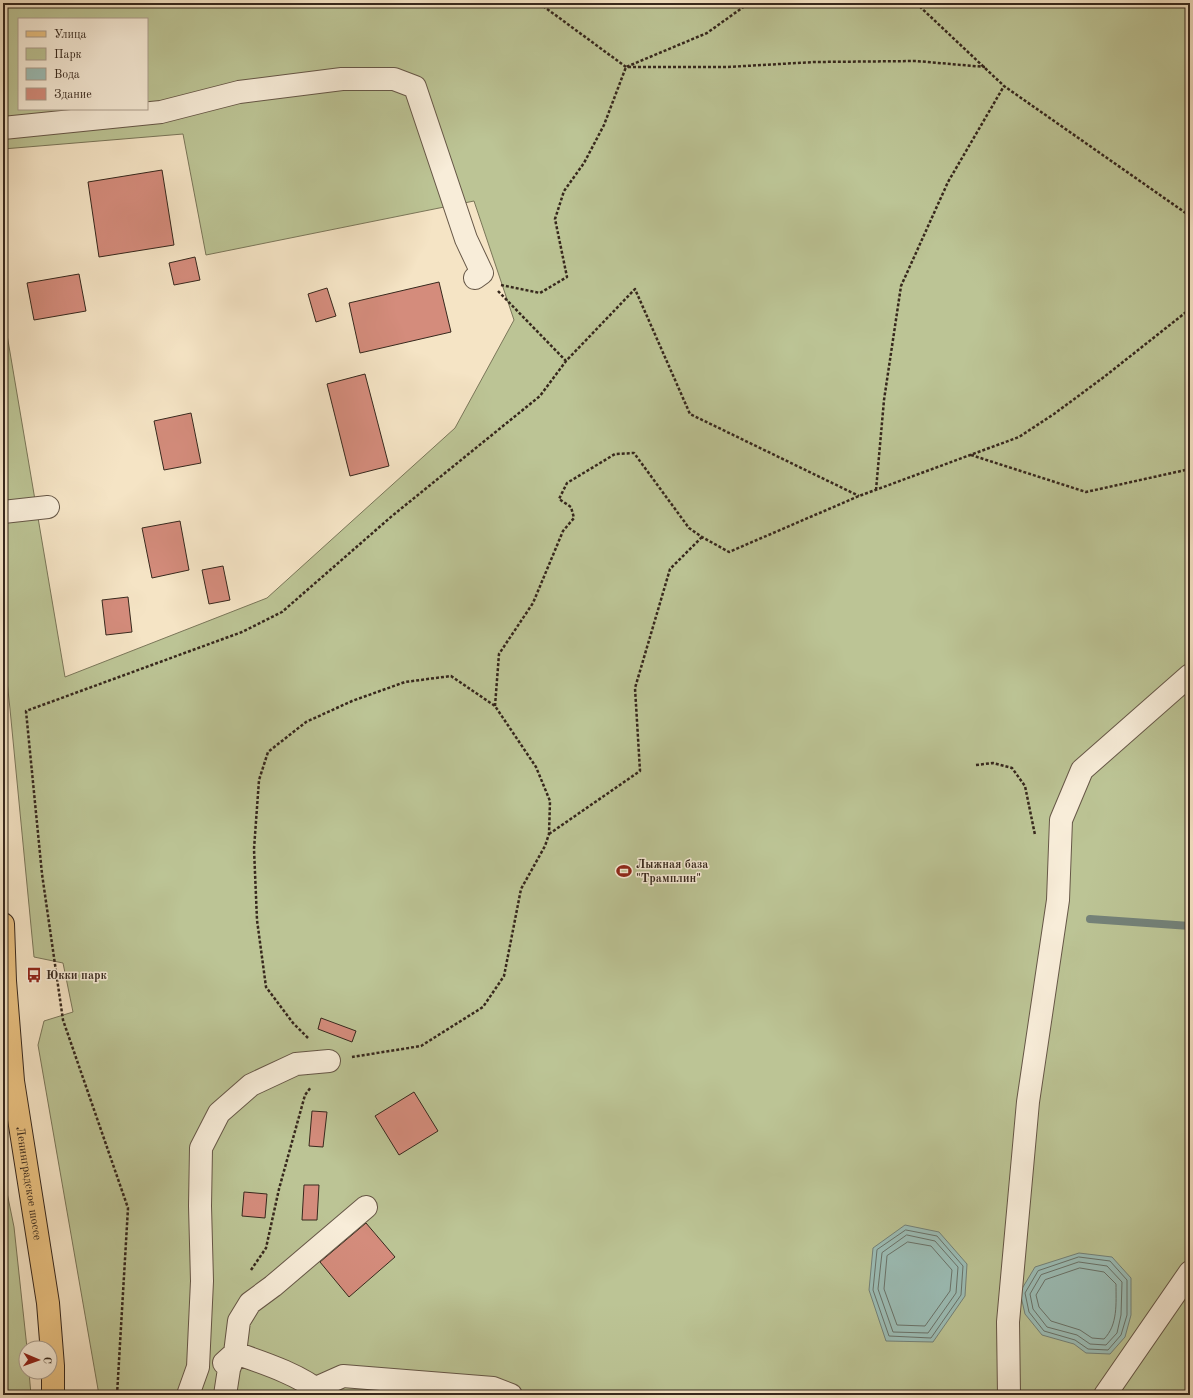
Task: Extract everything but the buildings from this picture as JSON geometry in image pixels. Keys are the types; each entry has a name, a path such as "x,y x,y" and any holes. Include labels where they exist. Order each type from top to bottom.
{"main road":[{"name":"Ленинградское шоссе","path":"3,924 8,1082 48,1303 53,1366 53,1395"}],"lane":[{"path":"3,128 161,112 239,92 342,80 394,79 415,87 466,239 483,278"},
{"path":"3,512 48,507"},
{"path":"1009,1395 1008,1314 1028,1102 1058,900 1061,820 1082,770 1190,675"},
{"path":"188,1394 198,1367 202,1281 200,1206 201,1148 219,1113 251,1085 296,1064 329,1061"},
{"path":"225,1395 229,1369 235,1352 239,1321 250,1303 273,1286 366,1207"},
{"path":"1105,1395 1190,1272"},
{"path":"188,1394 235,1352"},
{"path":"235,1352 276,1368 320,1392 343,1376 493,1388 511,1395"}],"path":[{"path":"539,3 626,67 727,67 815,62 916,61 985,67"},
{"path":"483,278 540,293 567,277 555,219 564,191 584,163 604,125 626,67 707,33 749,3"},
{"path":"916,3 1004,86 1190,216"},
{"path":"876,490 884,400 901,286 948,182 1004,86"},
{"path":"483,278 566,361"},
{"path":"117,1395 128,1208 63,1020 42,874 26,710 242,632 282,612 392,516 540,396 566,361 635,290 690,414 859,496"},
{"path":"495,706 499,654 533,603 563,531 574,518 571,507 559,499 567,483 615,454 634,453 689,528 729,552 859,496 1019,437 1054,414 1104,377 1190,310"},
{"path":"970,455 1086,492 1190,470"},
{"path":"549,834 640,771 635,688 670,569 702,537"},
{"path":"250,1271 266,1248 279,1189 305,1095 329,1061 421,1046 483,1007 504,976 521,889 545,846 549,834 550,801 536,767 495,706 451,676 406,682 352,702 306,722 268,752 259,780 254,849 257,920 266,987 293,1023 329,1061"},
{"path":"976,765 993,763 1012,768 1025,786 1035,837"}],"green space":[{"name":"Лыжная база \"Трамплин\"","path":"3,3 1190,3 1190,1395 99,1395 38,1045 44,1021 73,1012 63,963 34,957 3,643 3,311 65,677 267,598 455,428 514,320 474,201 206,255 183,134 3,149"},
{"path":"3,1173 14,1227 26,1340 18,1340 18,1380 30,1380 31,1395 3,1395"}],"water":[{"path":"905,1225 939,1232 967,1264 965,1296 933,1342 886,1341 869,1290 873,1248"},
{"path":"1079,1253 1112,1257 1131,1278 1131,1315 1125,1337 1110,1354 1086,1353 1074,1344 1042,1335 1025,1314 1020,1292 1035,1267"}],"waterway":[{"path":"1090,919 1190,926"}],"place":[{"name":"Лыжная база \"Трамплин\"","path":"624,871"},
{"name":"Юкки парк","path":"34,975"}]}
